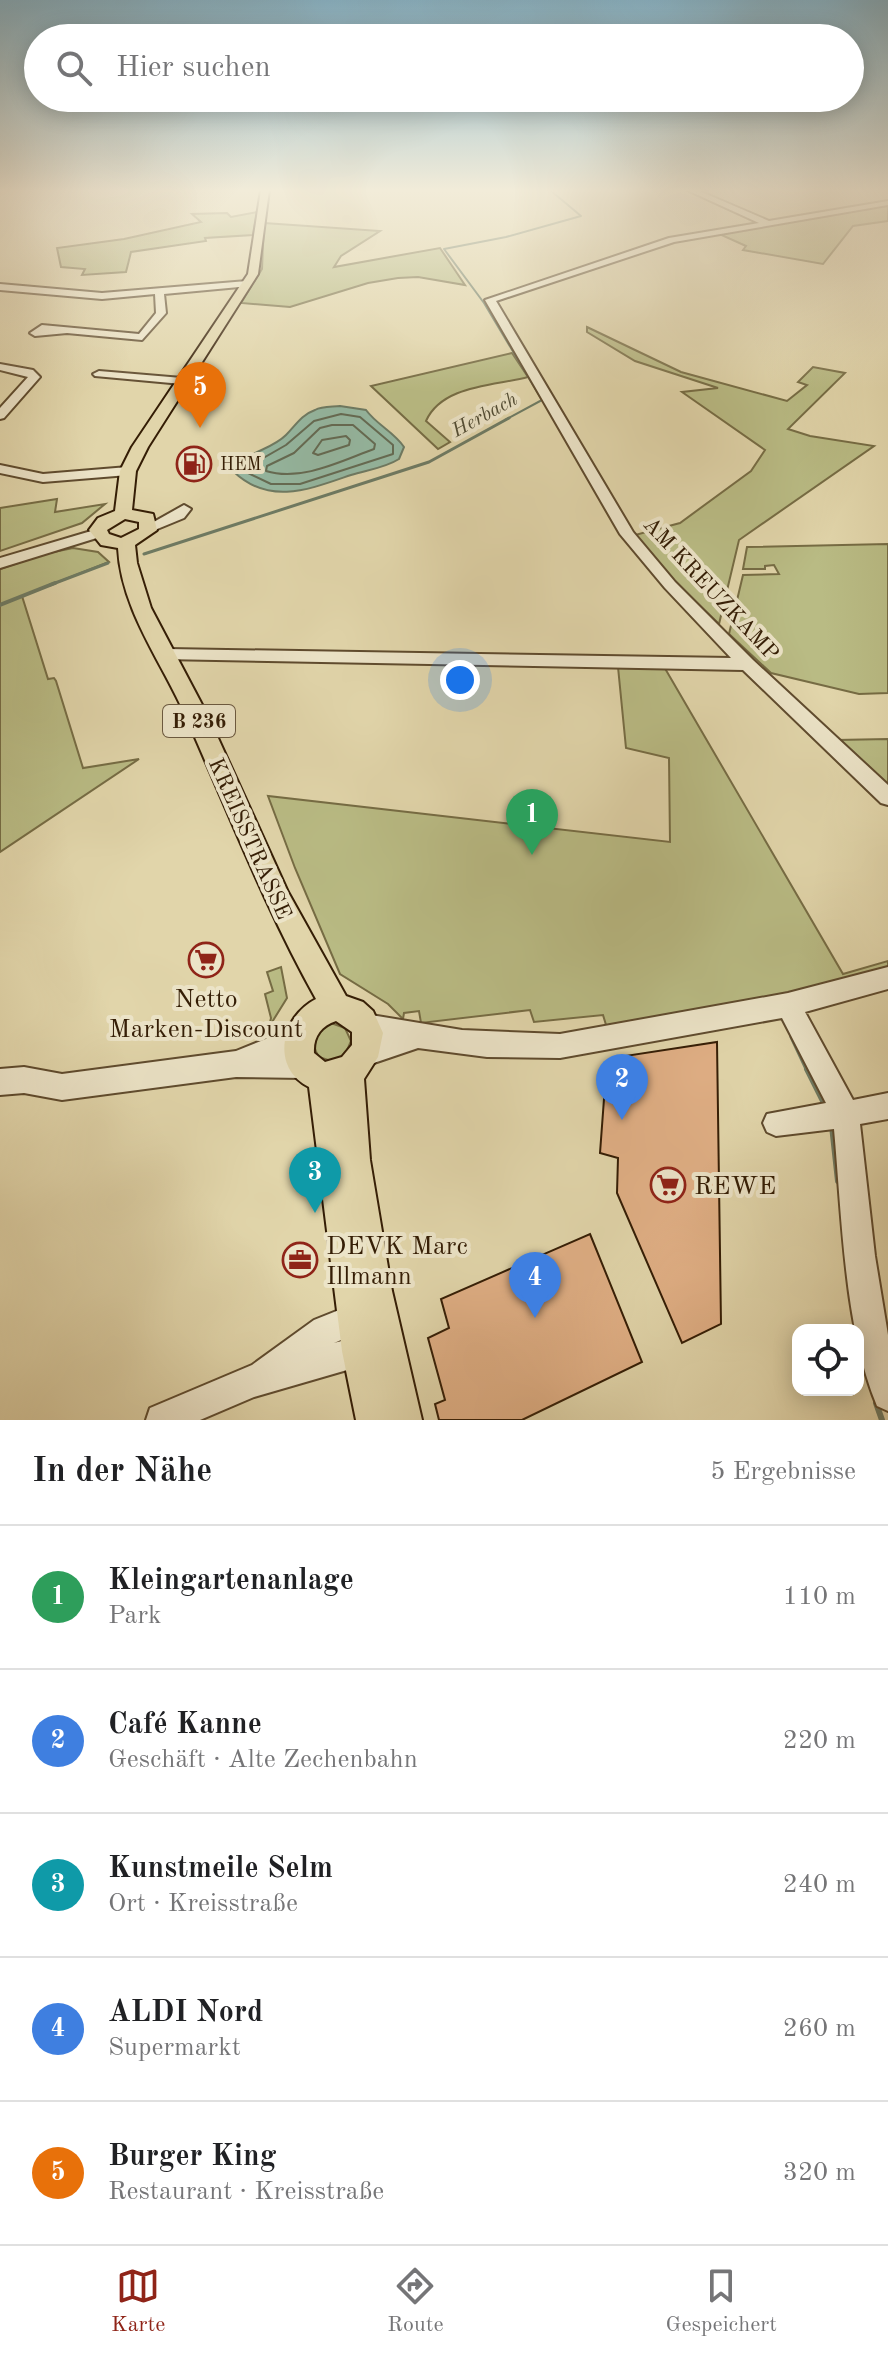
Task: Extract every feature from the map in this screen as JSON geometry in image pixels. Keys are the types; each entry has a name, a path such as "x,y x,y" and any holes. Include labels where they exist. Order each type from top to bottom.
{"main road":[{"path":"123,514 128,471 144,439 247,284 257,256"},
{"path":"123,514 148,523 142,537 126,542 107,541 98,533 104,522 123,514"},
{"name":"KREISSTRASSE","path":"126,542 130,579 168,655 305,957 331,1045 369,1331 376,1420"},
{"name":"KREISSTRASSE","path":"369,1331 402,1420"}],"street":[{"name":"AM KREUZKAMP","path":"623,256 490,300 627,534 670,585 747,664 888,797"},
{"path":"2,289 102,296 247,284"},
{"path":"130,348 161,313 159,292"},
{"path":"69,330 142,337"},
{"path":"0,367 29,372 34,377 0,415"},
{"path":"99,374 182,381"},
{"path":"0,469 43,478 128,471"},
{"path":"0,563 98,533"},
{"path":"168,655 747,664"},
{"path":"0,1082 24,1080 62,1087 236,1064 331,1045 415,1037 526,1047 560,1046 788,1005 888,978"},
{"path":"788,1005 846,1114 874,1353 888,1395"},
{"path":"776,1123 888,1106"},
{"path":"162,1420 369,1331"}],"shaded area":[{"path":"59,256 130,256 126,272 82,275 85,269 61,267"},
{"path":"263,256 341,256 334,267 394,256 446,256 465,285 418,277 398,278 368,283 290,307 241,303 262,269"},
{"path":"779,256 829,256 823,264"},
{"path":"587,327 681,372 787,401 807,385 798,382 813,367 845,373 788,429 810,436 874,446 739,540 719,624 677,584 635,535 680,523 751,471 765,450 682,392 718,388 635,361 587,332"},
{"path":"512,353 528,377 470,389 444,400 434,409 426,421 450,442 438,449 371,386"},
{"path":"57,499 55,512 105,504 82,523 0,551 0,508"},
{"path":"888,544 888,693 859,694 771,673 729,634 743,575 779,574 774,565 765,566 765,569 743,569 747,547"},
{"path":"73,548 98,552 109,562 22,596 48,679 54,678 56,681 83,768 139,759 0,852 0,569"},
{"path":"663,665 843,974 888,961 888,972 780,998 607,1028 603,1015 534,1022 530,1010 421,1023 419,1011 404,1013 403,1019 388,1004 340,974 268,796 670,842 669,758 626,748 618,667"},
{"path":"888,739 888,788 838,740"},
{"path":"281,967 287,998 269,1027 271,1018 265,994 273,991 267,972"},
{"path":"331,1023 345,1028 351,1041 345,1055 331,1061 319,1057 314,1042 318,1033"}],"water":[{"path":"340,406 366,410 404,447 399,459 382,467 291,492 262,489 234,472 251,455 280,440 306,415 321,408"}],"building":[{"name":"REWE","path":"717,1042 721,1324 682,1343 617,1193 618,1158 600,1153 606,1072 624,1075 625,1056"},
{"path":"590,1234 642,1362 522,1420 439,1420 435,1404 445,1400 428,1338 449,1328 441,1299"}],"waterway":[{"name":"Herbach","path":"449,256 484,303 542,400 505,420"},
{"name":"Herbach","path":"144,554 429,462 509,418"},
{"name":"Herbach","path":"50,585 108,563"},
{"name":"Herbach","path":"50,585 55,583"},
{"name":"Herbach","path":"0,605 50,585"},
{"path":"792,1037 808,1071"},
{"path":"808,1071 826,1107"},
{"path":"832,1126 838,1181"},
{"path":"876,1403 882,1420"}],"place":[{"name":"Burger King","path":"200,428"},
{"name":"HEM","path":"194,464"},
{"name":"Kleingartenanlage","path":"532,855"},
{"name":"Netto Marken-Discount","path":"206,960"},
{"name":"Café Kanne","path":"622,1120"},
{"name":"REWE","path":"668,1185"},
{"name":"Kunstmeile Selm","path":"315,1213"},
{"name":"DEVK Marc Illmann","path":"300,1260"},
{"name":"ALDI Nord","path":"535,1318"}]}
